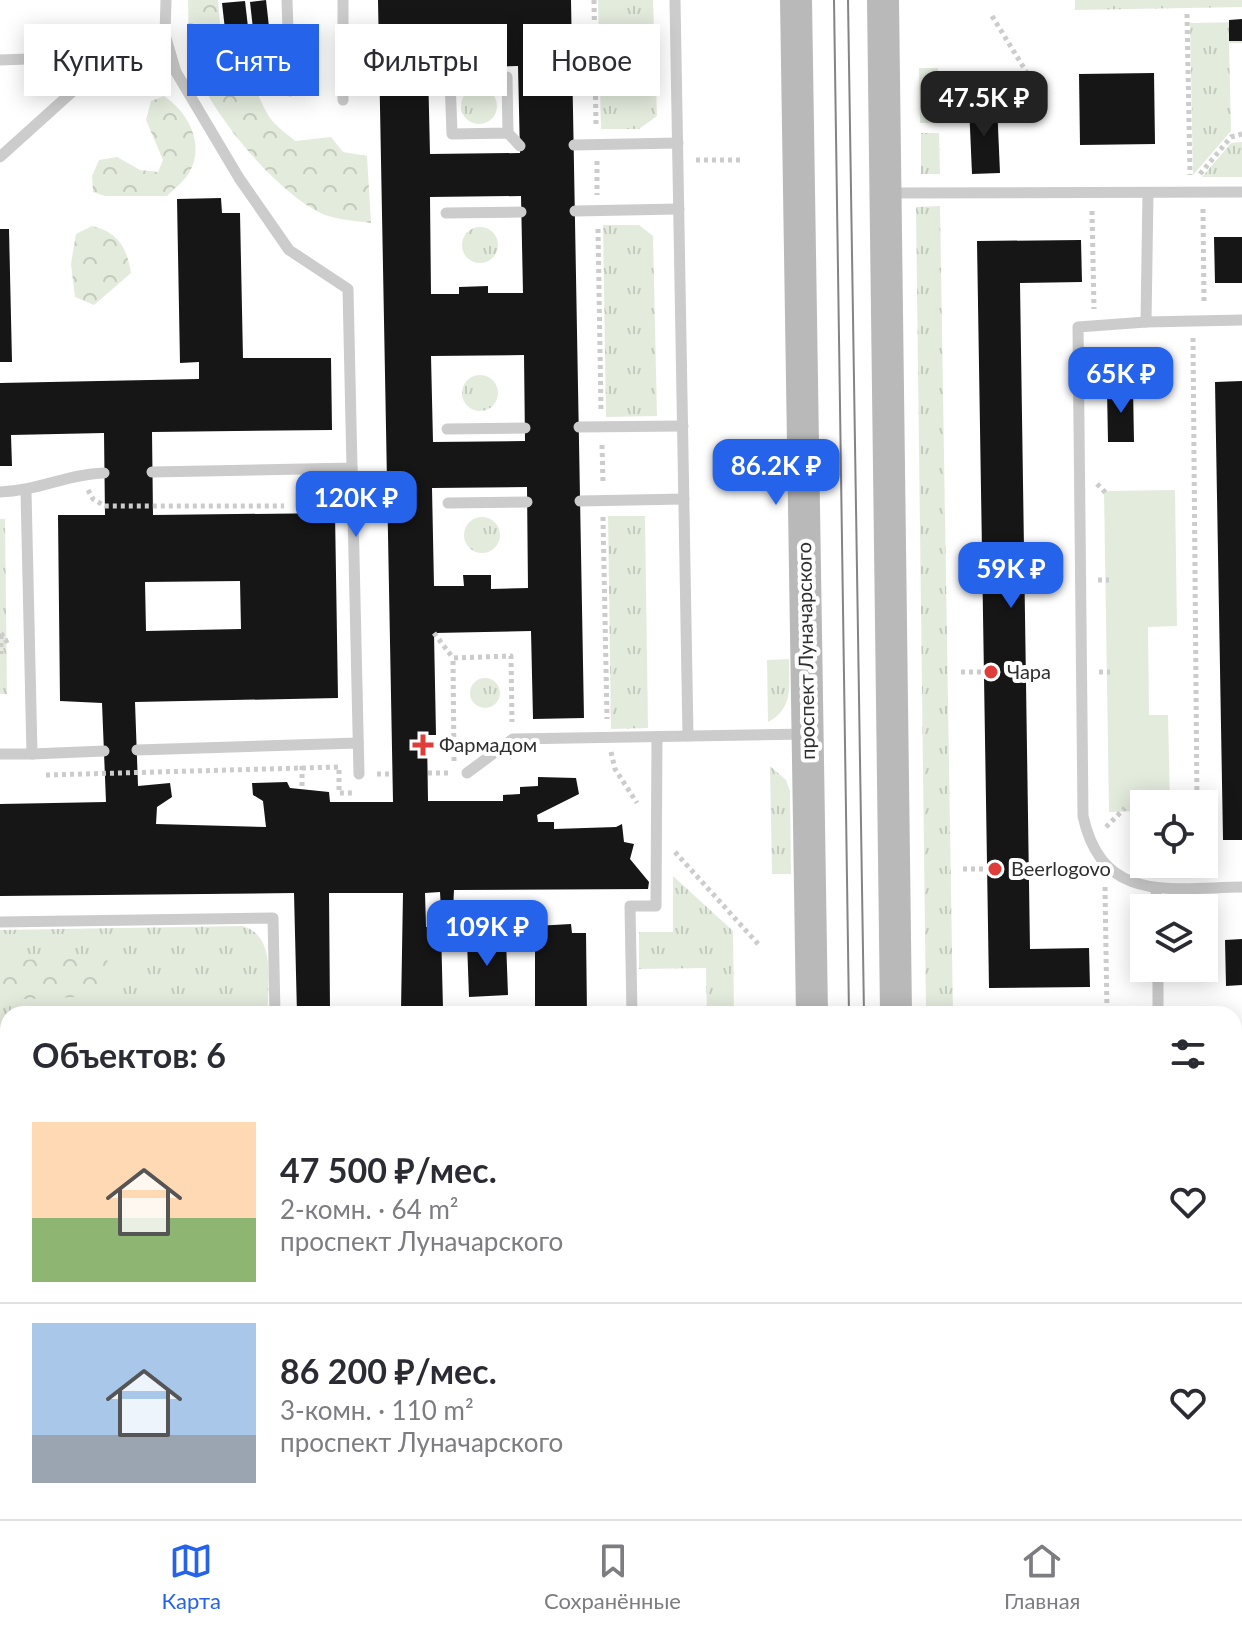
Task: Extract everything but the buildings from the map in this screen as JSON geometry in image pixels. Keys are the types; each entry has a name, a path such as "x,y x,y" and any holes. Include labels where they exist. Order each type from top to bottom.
{"main road":[{"name":"проспект Луначарского","path":"796,0 812,1006"},
{"path":"883,0 896,1006"}],"lane":[{"path":"165,24 166,0"},
{"path":"287,0 288,24"},
{"path":"343,0 343,100"},
{"path":"675,0 688,736"},
{"path":"171,55 176,72 239,178 289,250 348,289 359,774"},
{"path":"0,60 24,59"},
{"path":"508,133 452,134 450,78 507,77 508,133 520,146"},
{"path":"0,157 68,96"},
{"path":"574,145 678,143"},
{"path":"885,193 1242,192"},
{"path":"1146,322 1148,193"},
{"path":"575,211 679,209"},
{"path":"446,213 521,212"},
{"path":"1242,320 1078,327 1083,816 1089,843 1105,867 1129,882 1156,888 1242,887"},
{"path":"579,427 683,426"},
{"path":"447,429 525,428"},
{"path":"152,472 352,468"},
{"path":"0,492 26,491 80,474 104,473"},
{"path":"26,491 32,754"},
{"path":"580,501 684,499"},
{"path":"448,503 527,502"},
{"path":"467,773 513,739 807,734"},
{"path":"632,1006 630,906 656,906 657,737"},
{"path":"137,750 358,743"},
{"path":"0,754 104,751"},
{"path":"1156,888 1156,894"},
{"path":"0,922 273,918 275,1006"},
{"path":"1158,982 1158,1006"}],"path":[{"path":"1187,14 1197,192 1199,321 1197,790"},
{"path":"992,16 1040,94"},
{"path":"1197,192 1198,176 1231,137 1242,134"},
{"path":"678,159 743,160"},
{"path":"1092,193 1094,326"},
{"path":"105,506 284,506"},
{"path":"1,633 1,654"},
{"path":"434,633 453,658 454,773"},
{"path":"453,658 511,656 513,739"},
{"path":"961,672 984,672"},
{"path":"300,745 302,789"},
{"path":"45,775 339,767"},
{"path":"339,793 359,793"},
{"path":"1105,867 1107,1006"},
{"path":"963,869 987,869"}],"green space":[{"path":"188,0 218,0 220,24 189,24"},
{"path":"598,0 653,0 654,24 599,24"},
{"path":"1075,0 1242,0 1242,7 1075,10"},
{"path":"1242,22 1242,43 1229,43 1231,131 1193,175 1190,23"},
{"path":"919,68 938,68 939,123 920,123"},
{"path":"164,96 180,111 192,130 196,151 187,176 167,196 105,196 93,192 92,176 99,160 117,157 140,170 158,172 163,160 146,120 151,101"},
{"path":"208,96 258,96 273,122 295,141 331,137 343,152 367,156 371,223 328,216 288,191 246,148"},
{"path":"464,96 494,96 497,106 492,119 479,124 466,119 461,106"},
{"path":"600,96 656,96 657,116 639,129 601,129"},
{"path":"921,133 939,133 940,174 921,174"},
{"path":"1242,142 1242,177 1202,177 1231,143"},
{"path":"940,206 953,1006 926,1006 916,207"},
{"path":"603,225 639,225 653,236 657,416 606,417"},
{"path":"92,226 108,232 120,242 131,273 94,305 75,297 71,264 76,234"},
{"path":"480,227 493,232 498,245 493,258 480,263 467,258 462,245 467,232"},
{"path":"480,375 493,380 498,393 493,406 480,411 467,406 462,393 467,380"},
{"path":"1175,490 1177,626 1148,627 1149,715 1168,715 1170,790 1130,790 1130,811 1109,812 1104,491"},
{"path":"608,516 645,516 648,728 611,729"},
{"path":"482,517 495,522 500,535 495,548 482,553 469,548 464,535 469,522"},
{"path":"0,519 5,519 7,694 0,694"},
{"path":"789,659 786,703 768,722 767,660"},
{"path":"485,678 496,682 500,693 496,704 485,708 474,704 470,693 474,682"},
{"path":"770,766 786,780 790,791 791,874 772,874"},
{"path":"673,876 733,931 734,1006 707,1006 706,968 639,969 639,932 673,932"},
{"path":"242,926 261,939 265,949 269,973 268,1006 0,1006 0,930"},
{"path":"102,956 119,971 116,986 100,996 0,1000 0,961"}],"tram line":[{"path":"834,0 849,1006"},
{"path":"848,0 864,1006"}],"place":[{"name":"Чара","path":"991,672"},
{"name":"Фармадом","path":"423,745"},
{"name":"Beerlogovo","path":"995,869"}]}
